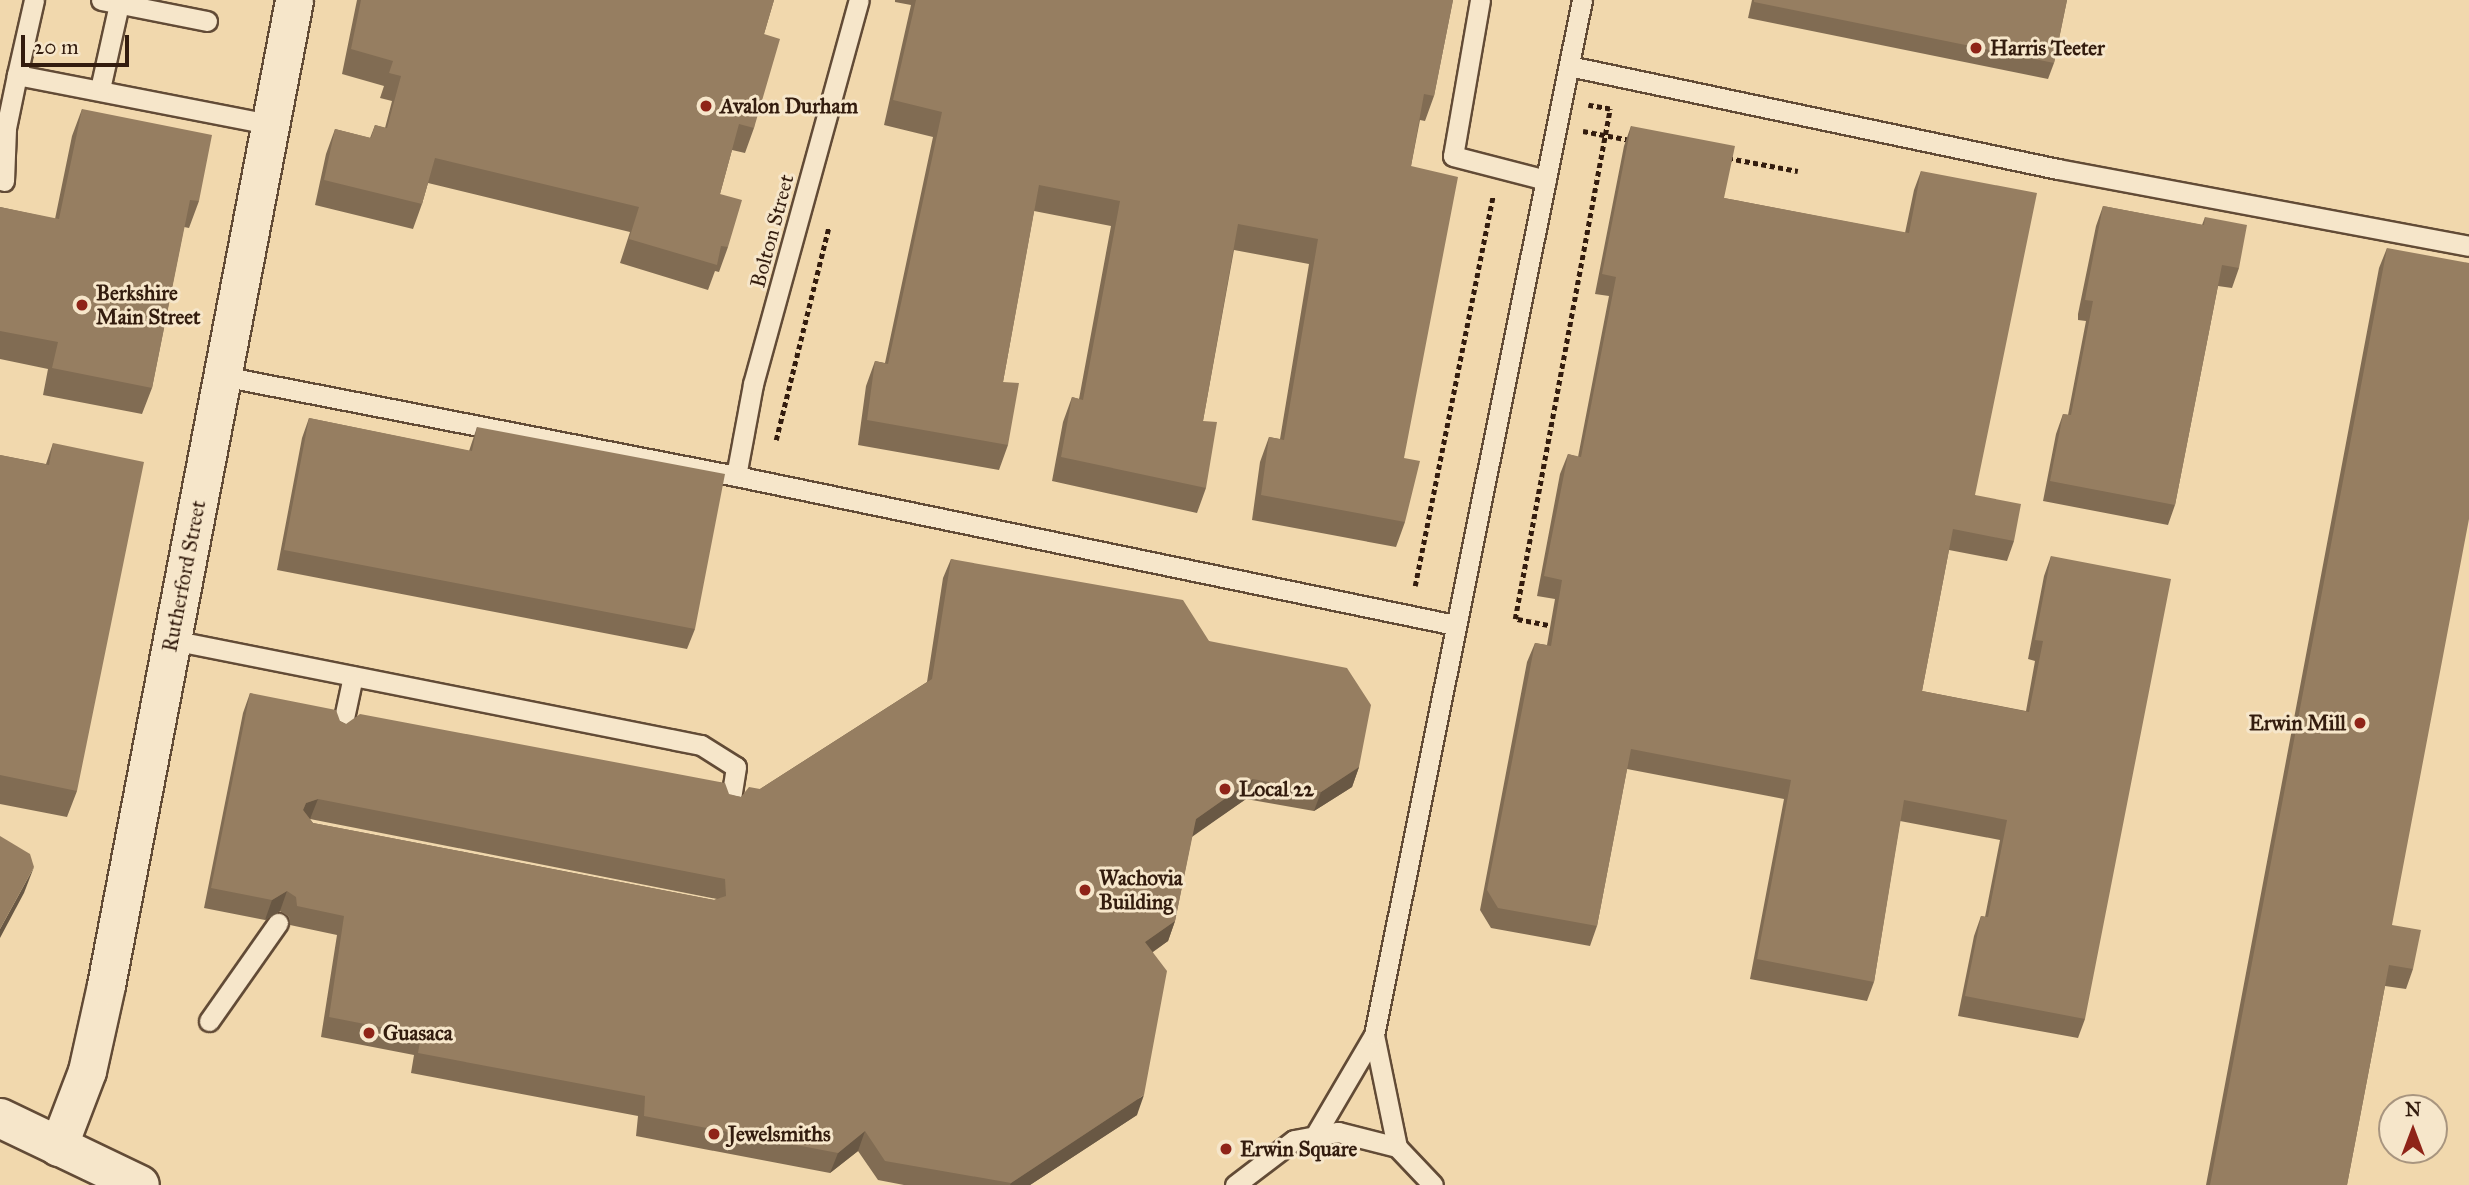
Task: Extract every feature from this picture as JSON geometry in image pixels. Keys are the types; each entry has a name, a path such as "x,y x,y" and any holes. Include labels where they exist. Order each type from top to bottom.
{"main road":[{"path":"0,1118 140,1185"}],"street":[{"name":"Rutherford Street","path":"58,1147 88,1071 294,0"}],"lane":[{"path":"4,181 6,128 34,0"},
{"name":"Bolton Street","path":"736,476 753,384 859,0"},
{"path":"1480,0 1453,156 1546,180"},
{"path":"1317,1132 1374,1035 1582,0"},
{"path":"100,89 110,2 207,22"},
{"path":"1569,66 2082,174 2469,246"},
{"path":"17,75 269,124"},
{"path":"222,376 736,476 1455,625"},
{"path":"172,640 701,745 736,766 730,805"},
{"path":"341,732 353,676"},
{"path":"209,1021 278,923"},
{"path":"1374,1035 1397,1147"},
{"path":"1235,1185 1279,1149 1317,1132 1362,1135 1397,1147 1433,1185"}],"path":[{"path":"1566,629 1515,619 1610,109 1588,105 1595,71"},
{"path":"1572,129 1633,140"},
{"path":"1715,155 1798,171"},
{"path":"1415,586 1493,195"}],"building":[{"path":"361,0 774,0 764,34 780,39 754,128 739,124 720,194 742,200 728,247 721,246 717,265 629,239 639,207 435,158 422,204 324,180 335,129 371,138 375,125 387,128 401,76 389,73 393,61 351,49"},
{"path":"916,0 1453,0 1434,96 1424,94 1411,166 1458,177 1404,458 1420,461 1405,522 1261,495 1269,437 1284,440 1318,239 1238,224 1203,421 1217,422 1206,488 1061,457 1072,397 1083,400 1120,201 1039,185 1003,382 1019,383 1008,445 867,420 875,361 888,364 942,112 893,100"},
{"name":"Harris Teeter","path":"1754,0 2067,0 2054,63"},
{"name":"Berkshire Main Street","path":"82,109 212,135 199,201 190,200 152,388 52,368 58,342 0,331 0,207 59,219"},
{"path":"1631,126 1735,146 1724,198 1909,233 1921,171 2037,193 1975,495 2021,504 2014,541 1953,529 1922,691 2029,712 2043,641 2035,640 2051,556 2171,579 2085,1019 1965,996 1981,916 1988,917 2007,820 1904,800 1874,982 1757,959 1791,780 1631,749 1597,926 1498,908 1487,890 1535,643 1551,646 1562,580 1544,576 1568,454 1581,457 1616,277 1602,274"},
{"path":"2103,206 2204,225 2205,217 2247,225 2239,268 2222,265 2175,505 2050,481 2063,414 2071,415 2093,301 2085,300"},
{"name":"Erwin Mill","path":"2387,248 2469,263 2469,519 2392,925 2421,930 2413,969 2389,965 2347,1185 2210,1185"},
{"path":"309,418 472,451 477,427 725,474 695,629 284,550"},
{"path":"53,443 144,462 77,791 0,775 0,455 49,465"},
{"path":"951,559 1183,600 1209,641 1347,668 1371,705 1359,767 1321,792 1253,779 1196,819 1175,921 1145,942 1167,971 1144,1095 1011,1183 885,1161 865,1131 838,1153 644,1116 645,1096 418,1053 421,1035 329,1017 344,916 297,906 296,897 287,891 272,900 211,888 250,693 336,710 340,721 346,724 360,714 725,783 729,794 741,797 749,787 760,789 932,679","holes":["318,799 725,879 726,896 714,900 313,823 303,810 306,803"]},
{"path":"0,836 30,854 34,867 0,929"}],"place":[{"name":"Harris Teeter","path":"1976,48"},
{"name":"Avalon Durham","path":"706,106"},
{"name":"Berkshire Main Street","path":"82,305"},
{"name":"Erwin Mill","path":"2360,723"},
{"name":"Local 22","path":"1225,789"},
{"name":"Wachovia Building","path":"1085,890"},
{"name":"Guasaca","path":"369,1033"},
{"name":"Jewelsmiths","path":"714,1134"},
{"name":"Erwin Square","path":"1226,1149"}]}
